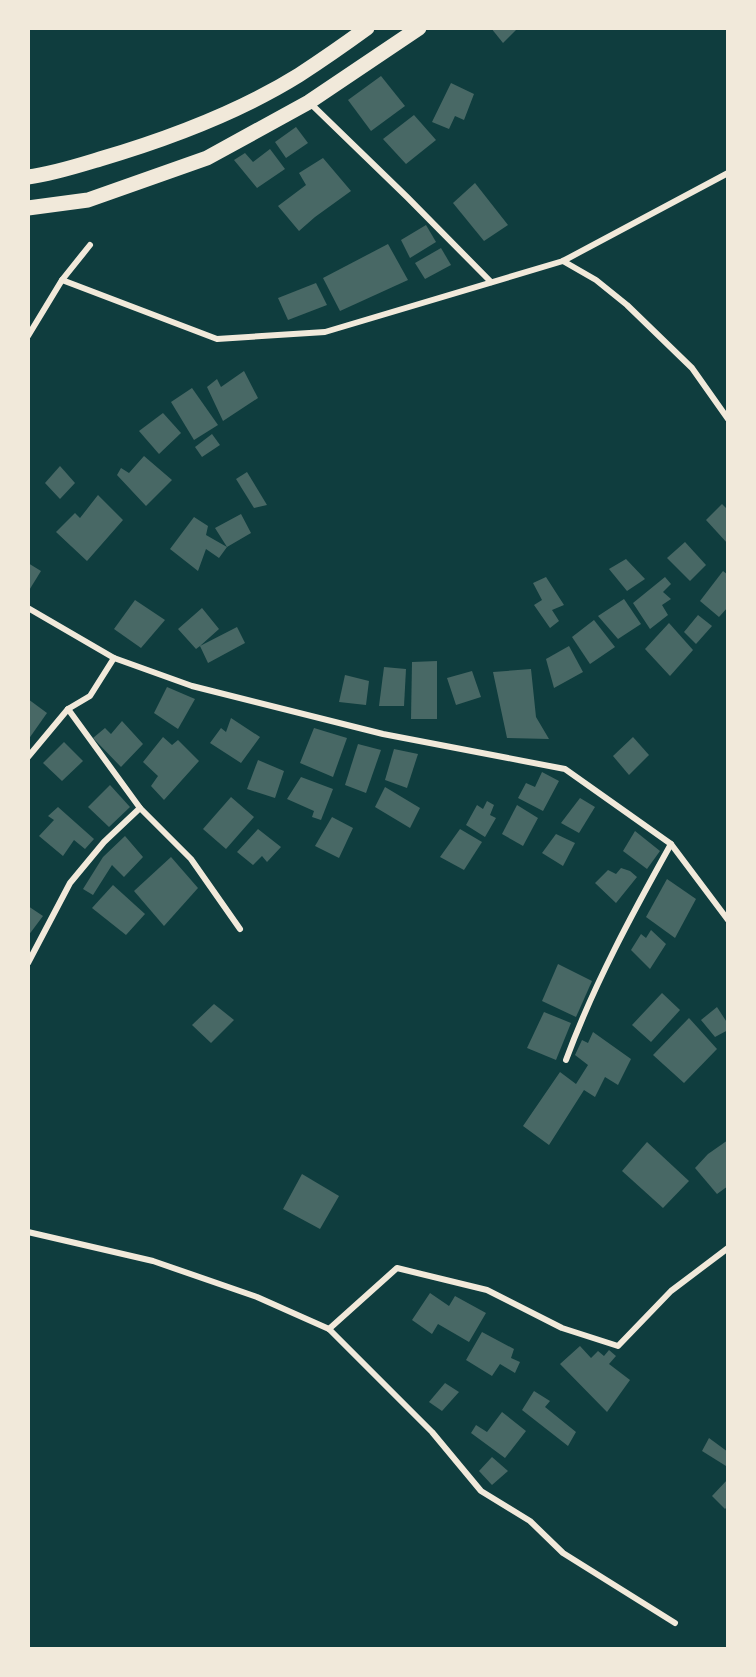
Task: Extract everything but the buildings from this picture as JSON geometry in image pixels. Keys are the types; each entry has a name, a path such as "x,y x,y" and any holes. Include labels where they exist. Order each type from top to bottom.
{"main road":[{"path":"28,177 135,149 198,125 249,102 298,75 367,28"},
{"path":"28,208 88,200 207,158 309,102 419,28"}],"street":[{"path":"309,102 490,282"},
{"path":"62,280 217,339 325,332 563,261 728,173"},
{"path":"28,336 62,280 90,245"},
{"path":"563,261 596,279 627,305 692,368 728,419"},
{"path":"28,608 114,658 192,686 383,734 566,769 671,844 728,920"},
{"path":"28,757 69,710 90,696 114,658"},
{"path":"69,710 140,808 191,859 240,929"},
{"path":"28,963 70,884 104,842 140,808"},
{"path":"566,1060 620,936 671,844"},
{"path":"28,1232 153,1261 257,1297 329,1329 432,1432 481,1491 530,1521 563,1553 675,1623"},
{"path":"329,1329 398,1268 487,1290 562,1328 618,1346 671,1291 728,1248"}]}
